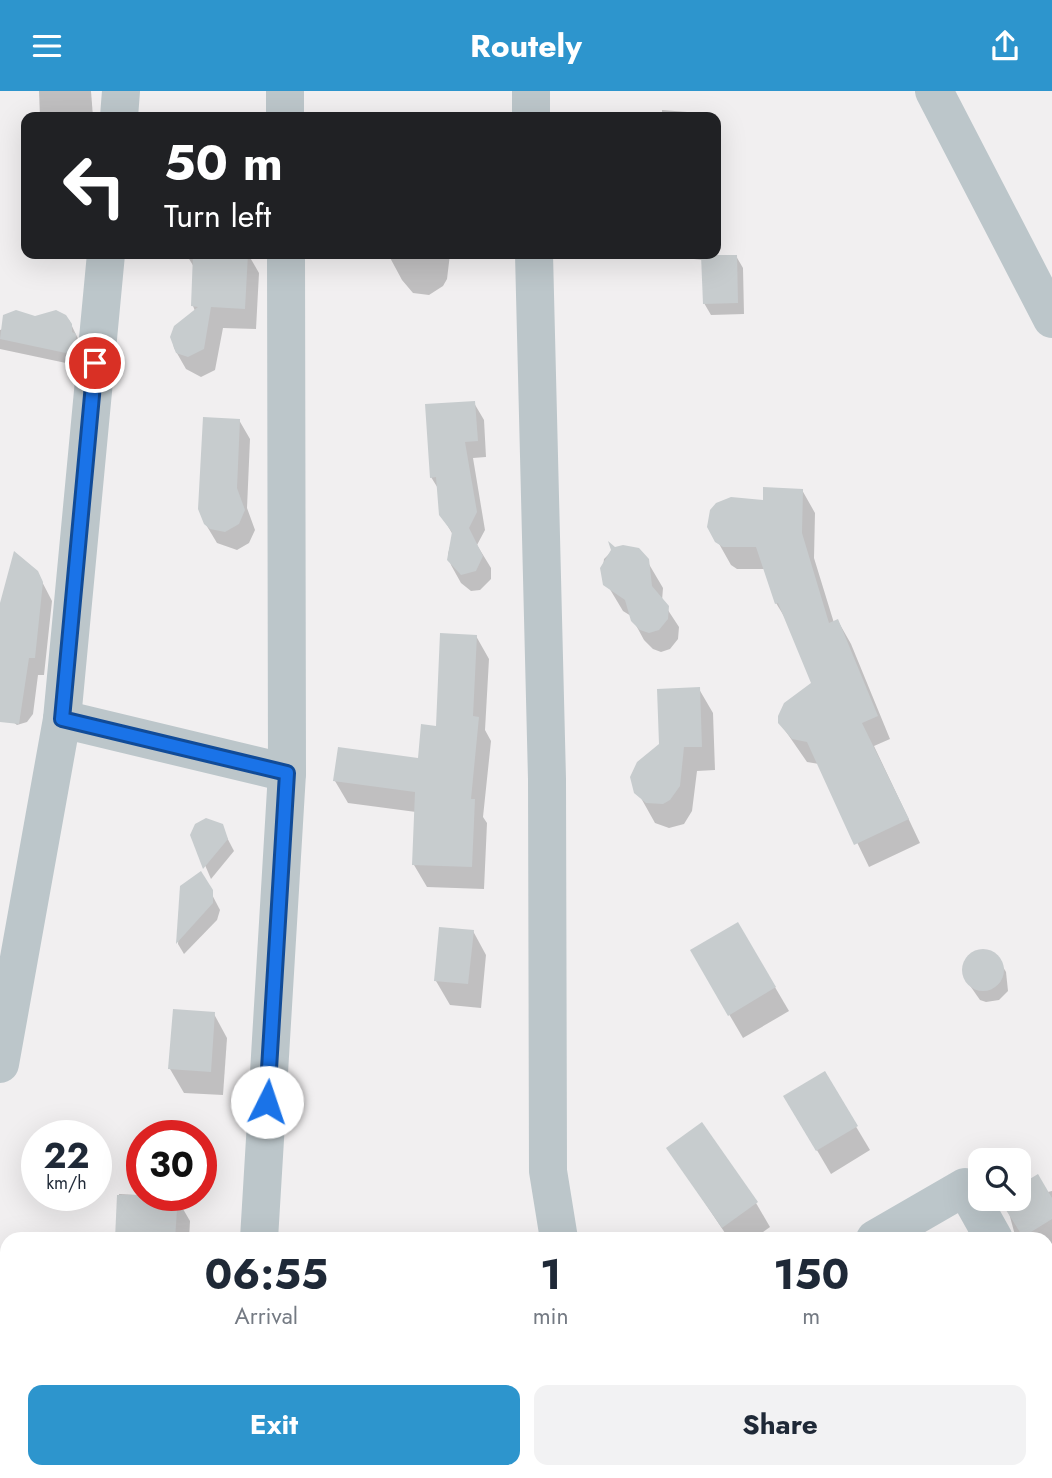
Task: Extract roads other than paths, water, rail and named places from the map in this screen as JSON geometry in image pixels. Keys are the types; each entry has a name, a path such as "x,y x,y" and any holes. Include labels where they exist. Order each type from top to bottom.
{"street":[{"path":"119,112 121,91"},
{"path":"285,91 285,112"},
{"path":"531,91 531,112"},
{"path":"934,91 1052,319"},
{"path":"0,1065 62,719 106,259"},
{"path":"259,1232 287,773 286,259"},
{"path":"534,259 546,765 548,1171 558,1232"},
{"path":"62,719 287,773"},
{"path":"887,1232 965,1187 990,1232"}]}
